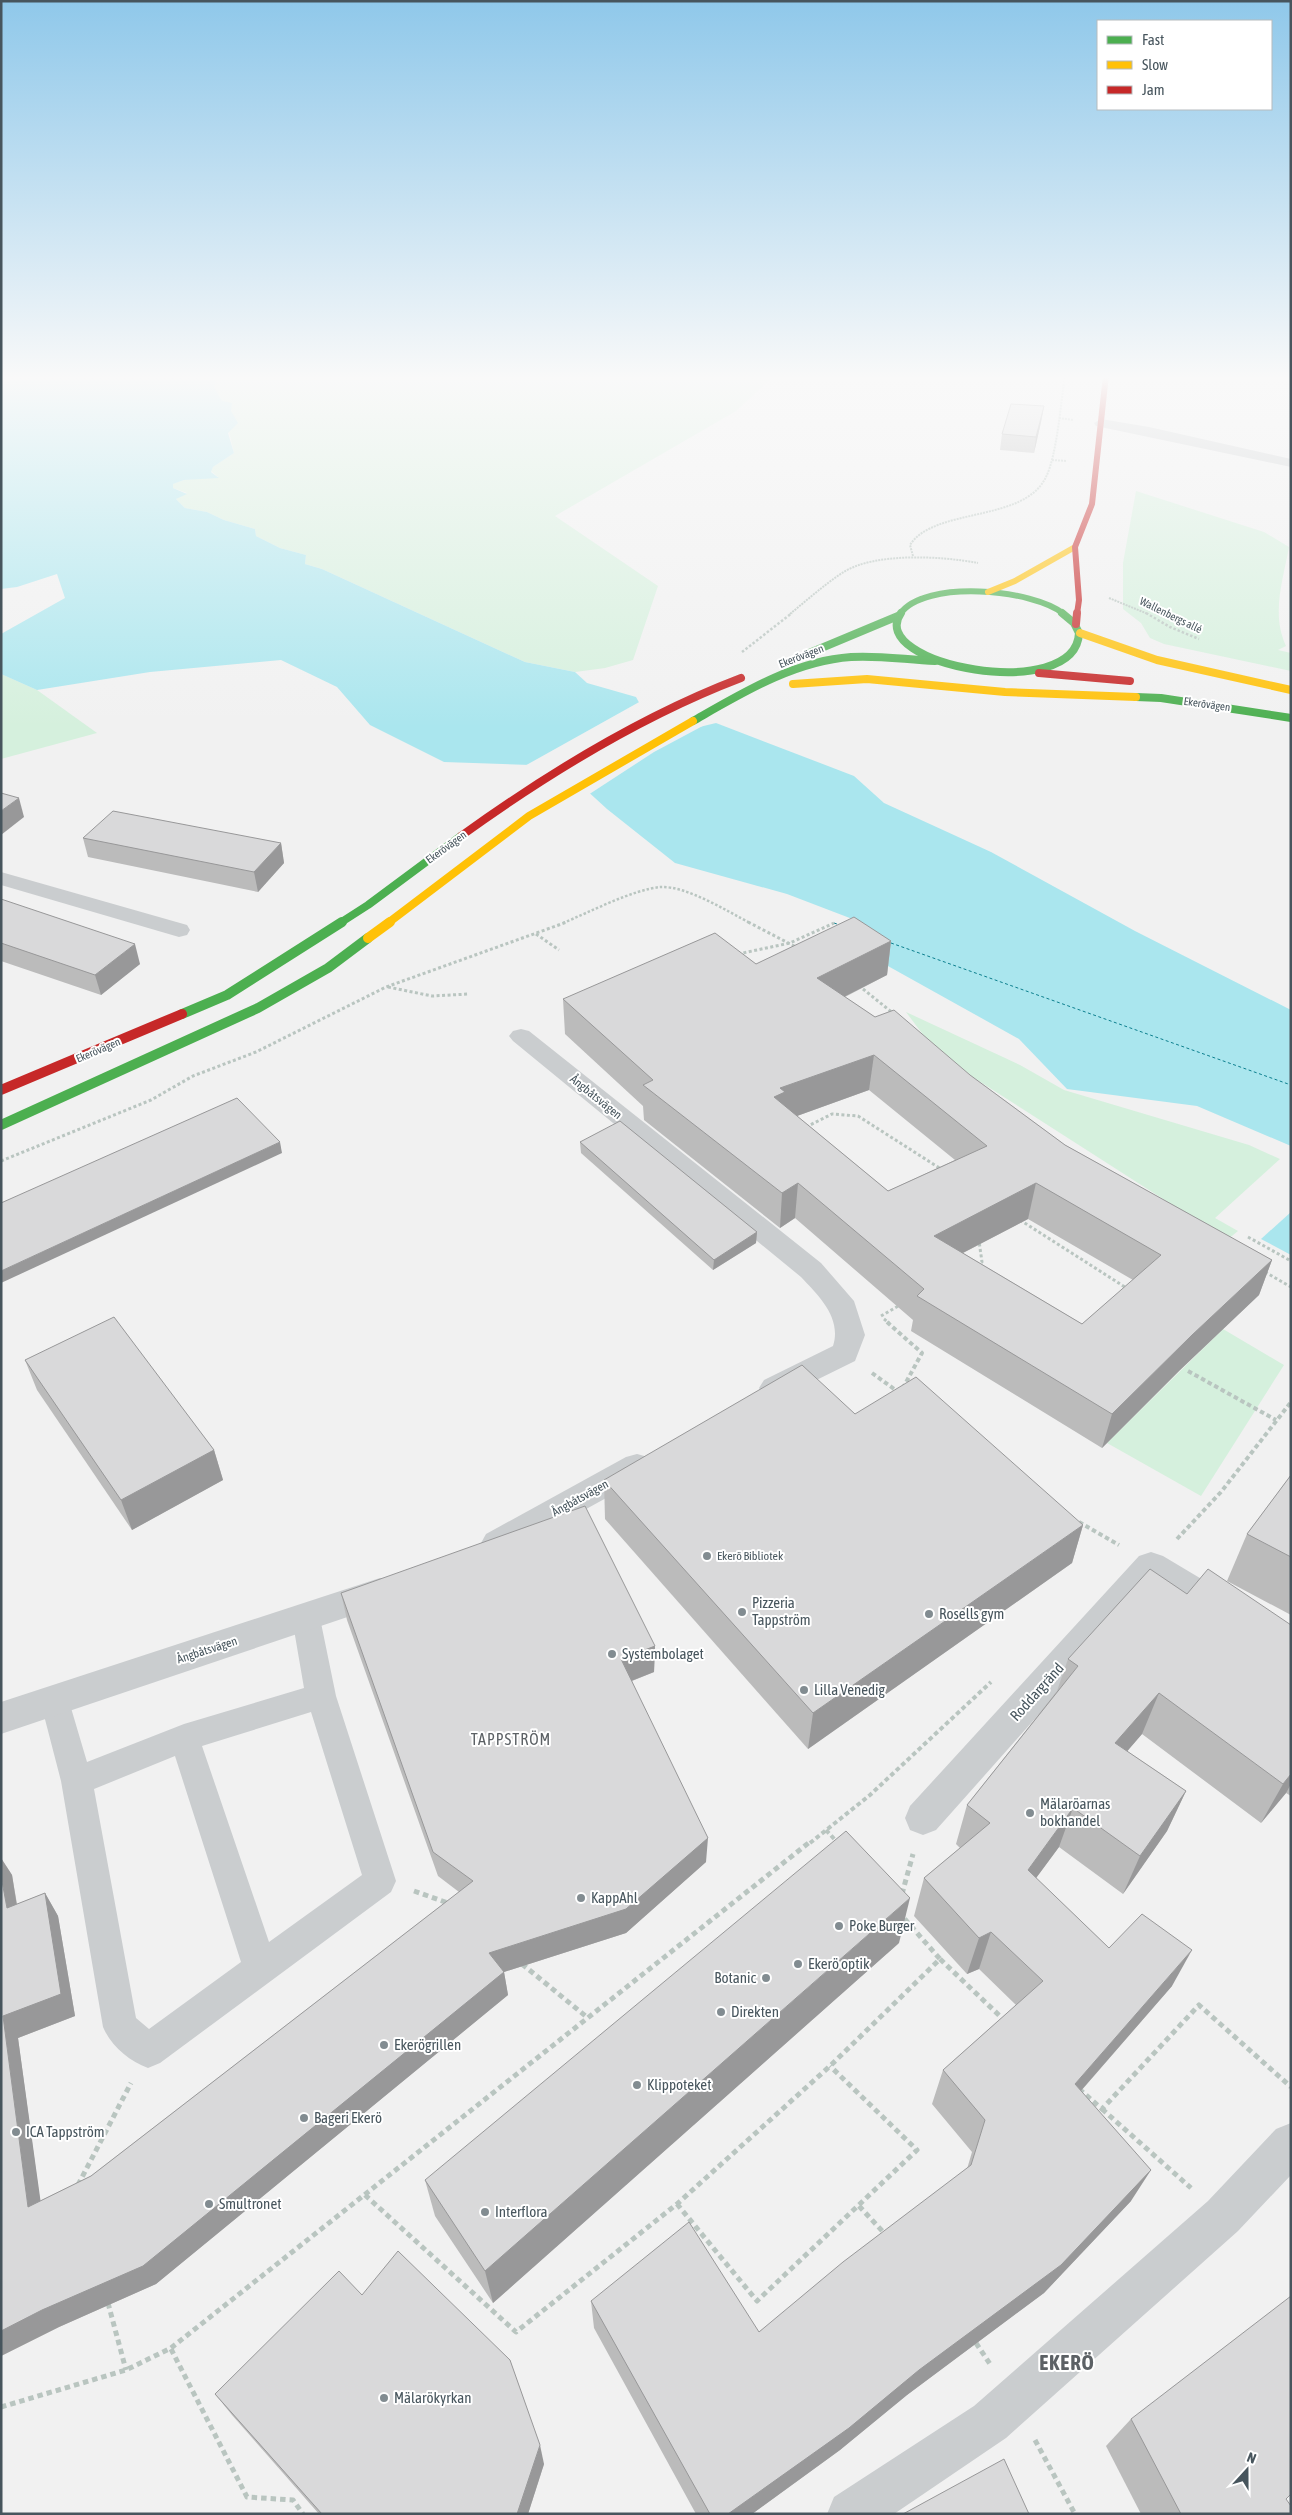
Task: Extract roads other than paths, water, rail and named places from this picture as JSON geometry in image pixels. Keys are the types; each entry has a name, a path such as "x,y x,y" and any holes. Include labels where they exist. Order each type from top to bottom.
{"main road":[{"path":"1020,672 1051,665 1065,659 1078,644 1079,600 1075,547 1092,504 1093,492"},
{"path":"988,592 1015,581 1075,547"},
{"name":"Ekerövägen","path":"1,1090 227,995 368,905 506,804 588,752 705,691 790,660 898,616 916,602 930,597 958,592 988,592"},
{"path":"988,592 1028,598 1055,608 1078,629 1110,647 1151,659 1291,690"},
{"path":"898,616 896,626 900,638 917,653 935,661 980,671 1090,676 1143,682"},
{"name":"Ekerövägen","path":"1,1125 258,1008 328,968 529,816 732,698 794,669 850,657 935,661"},
{"name":"Ekerövägen","path":"732,698 798,683 867,679 1005,692 1161,698 1291,718"},
{"name":"Ekerövägen","path":"1207,693 1291,710"}],"street":[{"path":"1,878 178,930"},
{"name":"Ångbåtsvägen","path":"521,1036 811,1270 840,1302 848,1344 754,1400"},
{"name":"Ångbåtsvägen","path":"476,1555 662,1452"},
{"name":"Roddargränd","path":"924,1818 1151,1566 1250,1624"},
{"name":"Ångbåtsvägen","path":"1,1718 306,1618 405,1583"},
{"path":"851,2514 990,2422 1224,2216 1291,2144"}],"lane":[{"path":"55,1700 77,1781 120,2027 148,2051 380,1881 321,1696 306,1618"},
{"path":"77,1781 184,1738 321,1696"},
{"path":"184,1738 261,1970"}],"water":[{"path":"1,492 183,492 187,494 176,499 185,508 207,512 224,520 255,529 256,536 280,548 306,555 305,564 322,569 525,662 575,672 587,683 636,697 652,726 666,735 716,723 854,776 884,803 991,852 1135,931 1291,1010 1291,1146 1197,1106 1067,1089 1019,1039 834,936 855,920 787,894 675,863 607,809 560,766 444,762 370,725 337,687 281,660 150,672 37,690 1,674 1,634 65,598 57,574 17,587 1,589"},
{"path":"1291,1212 1291,1255 1261,1239"}],"place":[{"name":"Ekerö Bibliotek","path":"707,1556"},
{"name":"Pizzeria Tappström","path":"742,1612"},
{"name":"Rosells gym","path":"929,1614"},
{"name":"Systembolaget","path":"612,1654"},
{"name":"Lilla Venedig","path":"804,1690"},
{"name":"Mälaröarnas bokhandel","path":"1030,1813"},
{"name":"KappAhl","path":"581,1898"},
{"name":"Poke Burger","path":"839,1926"},
{"name":"Ekerö optik","path":"798,1964"},
{"name":"Botanic","path":"766,1978"},
{"name":"Direkten","path":"721,2012"},
{"name":"Ekerögrillen","path":"384,2045"},
{"name":"Klippoteket","path":"637,2085"},
{"name":"Bageri Ekerö","path":"304,2118"},
{"name":"ICA Tappström","path":"16,2132"},
{"name":"Smultronet","path":"209,2204"},
{"name":"Interflora","path":"485,2212"},
{"name":"Mälarökyrkan","path":"384,2398"}],"district":[{"name":"TAPPSTRÖM","path":"511,1739"},
{"name":"EKERÖ","path":"1067,2363"}]}
